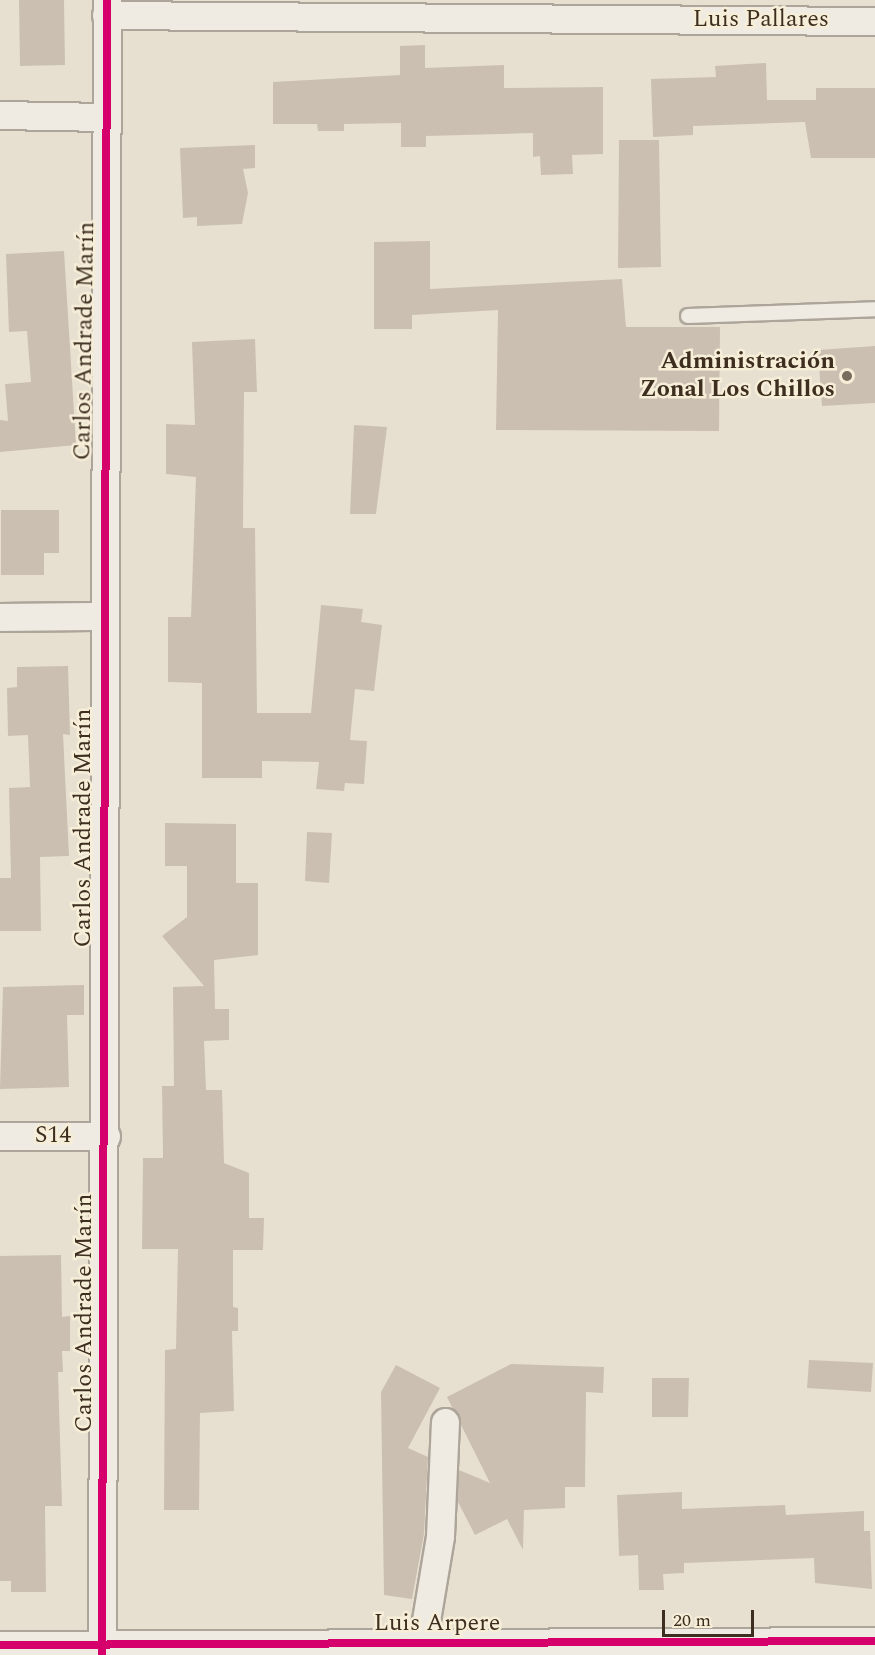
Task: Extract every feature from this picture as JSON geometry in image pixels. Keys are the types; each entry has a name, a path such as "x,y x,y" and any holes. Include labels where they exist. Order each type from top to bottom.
{"street":[{"name":"Luis Pallares","path":"106,8 875,21"},
{"name":"Carlos Andrade Marín","path":"102,1650 106,1136 102,616 106,8"},
{"path":"0,115 107,117"},
{"path":"0,617 102,616"},
{"name":"S14","path":"0,1136 106,1136"},
{"path":"422,1644 440,1536 445,1422"},
{"name":"Luis Arpere","path":"0,1645 102,1650 422,1644 875,1641"}],"lane":[{"path":"688,316 875,309"}],"building":[{"path":"19,0 64,0 65,65 20,66"},
{"path":"425,45 425,68 504,65 504,88 603,87 603,154 572,155 573,174 541,175 540,156 533,157 533,133 426,136 426,147 401,147 401,123 344,124 344,131 318,131 317,124 273,124 273,82 400,75 400,46"},
{"path":"766,63 767,100 816,100 816,88 875,88 875,158 811,158 805,122 693,126 693,135 653,137 651,79 716,77 715,66"},
{"path":"619,140 659,140 661,267 618,268"},
{"path":"255,145 255,168 243,169 248,193 242,224 197,226 197,217 183,218 180,148"},
{"path":"430,241 430,289 622,279 626,327 720,327 719,431 496,430 498,310 412,315 412,329 374,329 374,242"},
{"path":"64,251 76,445 0,452 0,420 8,421 5,384 31,382 27,331 9,332 6,254"},
{"path":"255,339 257,392 244,392 243,528 255,528 257,713 311,713 321,605 363,609 361,622 382,625 374,691 355,689 350,740 367,741 364,784 345,783 344,791 316,789 319,762 262,761 262,778 202,778 202,683 168,682 168,617 191,617 196,477 166,474 166,424 195,425 192,342"},
{"name":"Administración Zonal Los Chillos","path":"875,346 875,403 822,406 818,350"},
{"path":"354,425 387,427 376,514 350,514"},
{"path":"1,510 59,510 59,553 44,553 44,575 1,575"},
{"path":"68,666 70,735 63,734 69,856 40,857 41,931 0,931 0,878 11,878 9,788 30,787 28,735 8,736 7,688 17,687 17,667"},
{"path":"165,823 236,824 236,883 258,883 258,955 214,960 215,1009 229,1009 229,1040 204,1041 206,1090 222,1090 224,1163 249,1173 249,1218 264,1218 263,1250 233,1250 233,1307 238,1308 238,1331 232,1331 234,1411 200,1413 199,1510 164,1510 165,1350 176,1349 178,1249 142,1249 143,1158 163,1158 162,1086 174,1086 173,987 204,986 162,936 187,917 187,866 165,866"},
{"path":"307,832 332,833 329,883 305,881"},
{"path":"84,985 84,1015 67,1015 69,1087 0,1089 3,987"},
{"path":"61,1255 62,1317 70,1316 70,1351 62,1351 63,1372 58,1372 62,1506 45,1506 46,1592 11,1592 11,1581 0,1581 0,1256"},
{"path":"809,1360 873,1363 871,1392 807,1388"},
{"path":"511,1364 604,1367 603,1393 586,1392 585,1487 565,1487 565,1508 524,1510 523,1550 507,1519 475,1535 457,1500 459,1470 490,1483 447,1397"},
{"path":"396,1365 440,1388 408,1448 428,1457 424,1534 412,1599 384,1595 381,1392"},
{"path":"652,1378 689,1378 688,1417 652,1417"},
{"path":"682,1492 682,1509 785,1505 786,1515 864,1511 864,1531 870,1531 872,1589 815,1583 814,1558 684,1563 684,1573 663,1574 664,1590 639,1590 638,1555 619,1556 617,1495"}],"cycle path":[{"path":"102,1655 107,0"},
{"path":"0,1645 875,1641"}],"place":[{"name":"Administración Zonal Los Chillos","path":"847,376"}]}
